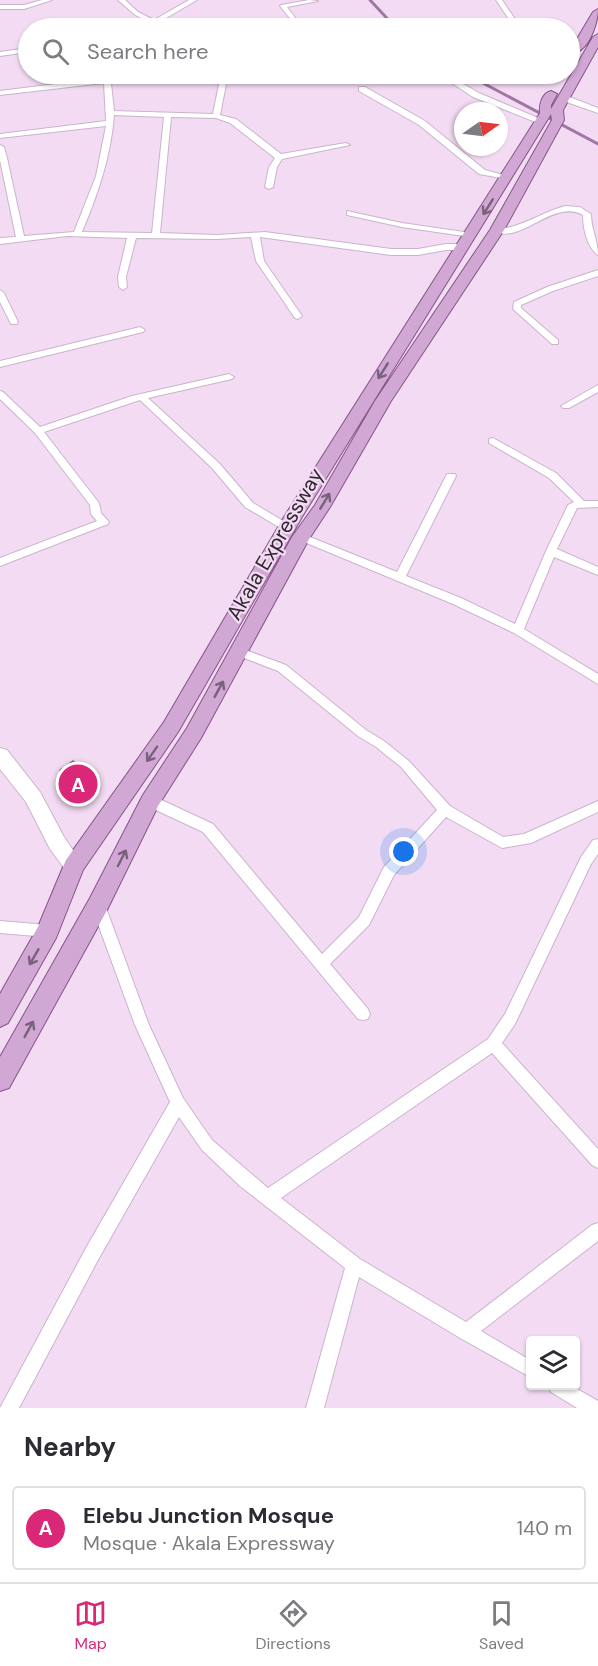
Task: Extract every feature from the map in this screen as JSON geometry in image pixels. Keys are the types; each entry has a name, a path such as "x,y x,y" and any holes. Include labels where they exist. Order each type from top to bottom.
{"main road":[{"path":"580,43 598,12"},
{"path":"580,45 595,42"},
{"name":"Akala Expressway","path":"580,69 595,42"},
{"name":"Akala Expressway","path":"546,118 558,120 557,110 572,84"},
{"name":"Akala Expressway","path":"0,1016 48,931 74,866 171,727 294,532 497,230 546,118 555,87"},
{"name":"Akala Expressway","path":"0,1080 98,905 150,801 194,733 240,652 294,532 442,278 546,118"},
{"path":"442,278 461,284"},
{"path":"171,727 194,733"}],"street":[{"path":"0,8 24,7 49,0"},
{"path":"121,0 146,18"},
{"path":"163,18 194,0"},
{"path":"499,0 511,18"},
{"path":"292,18 283,6 315,2"},
{"path":"0,54 18,51"},
{"path":"0,93 60,84"},
{"path":"77,234 95,195 108,141 111,113 107,84"},
{"path":"216,116 223,84"},
{"path":"458,84 476,95 546,118"},
{"path":"362,89 422,123 482,172 490,176 507,177"},
{"path":"564,98 598,111"},
{"path":"111,113 216,116 233,121 279,157 346,145"},
{"path":"156,236 168,115"},
{"path":"0,136 110,123"},
{"path":"0,147 7,167 13,211 21,239"},
{"path":"269,187 273,167 279,157"},
{"path":"497,230 506,231 554,212 578,209 587,214 587,228 598,252"},
{"path":"350,213 468,241"},
{"path":"0,241 77,234 132,236 255,234 392,252 418,252 468,241"},
{"path":"255,234 260,261 298,316"},
{"path":"123,287 122,277 132,236"},
{"path":"555,342 517,309 517,304 550,289 598,273"},
{"path":"0,293 14,322"},
{"path":"0,364 140,330"},
{"path":"38,431 135,398 229,377"},
{"path":"566,406 598,388"},
{"path":"0,394 38,431 95,505 96,514 104,522 0,562"},
{"path":"142,397 216,466 249,505 294,532 518,630 598,680"},
{"path":"494,441 552,474 571,490 581,504"},
{"path":"400,578 451,476"},
{"path":"518,630 573,505 598,504"},
{"path":"551,551 598,571"},
{"path":"240,652 262,658 282,668 362,733 405,764 445,810 502,843 514,843 598,806"},
{"path":"0,755 33,797 57,843 74,866"},
{"path":"150,801 208,828 363,1014"},
{"path":"321,964 364,921 389,871 445,810"},
{"path":"268,1198 493,1044 510,1020 586,861 597,847"},
{"path":"98,905 142,1025 178,1103 207,1145 268,1198 354,1265 526,1366"},
{"path":"0,927 48,931"},
{"path":"493,1044 598,1160"},
{"path":"9,1408 92,1254 178,1103"},
{"path":"466,1332 598,1231"},
{"path":"315,1408 354,1265"},
{"path":"564,1390 593,1408"}],"building":[{"path":"73,761 93,781 79,789 60,770"}],"waterway":[{"path":"370,0 387,18"},
{"path":"485,84 598,144"}],"place":[{"name":"Elebu Junction Mosque","path":"78,784"}]}
